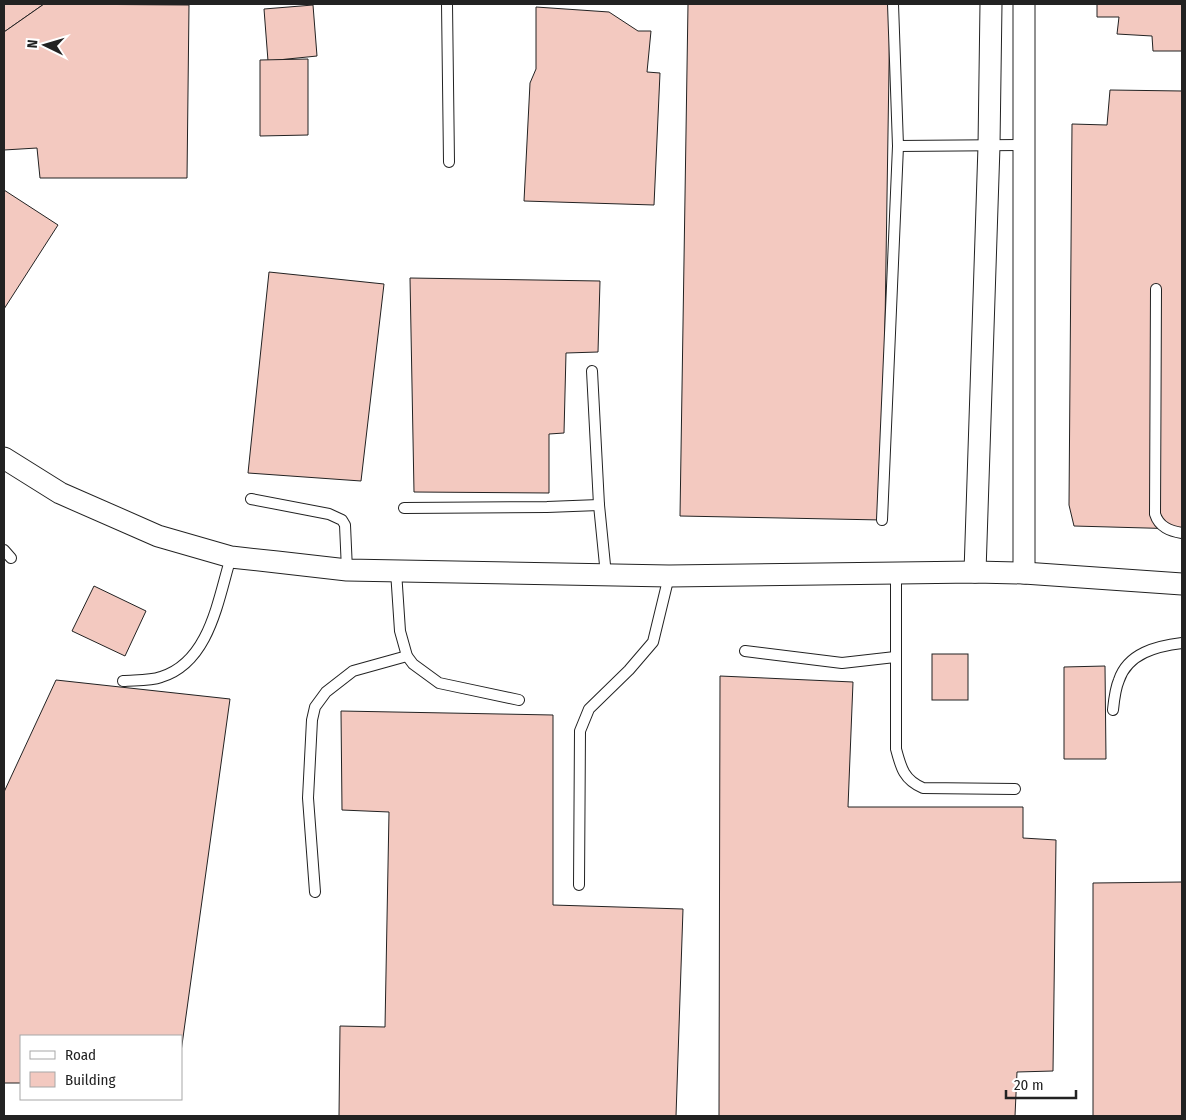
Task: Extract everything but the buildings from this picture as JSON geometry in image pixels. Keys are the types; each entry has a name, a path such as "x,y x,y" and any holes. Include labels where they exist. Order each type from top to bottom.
{"street":[{"path":"975,572 991,4"},
{"path":"1024,4 1024,573"},
{"path":"4,458 60,492 149,532 231,557 346,570 669,576 975,572 1024,573 1182,584"}],"lane":[{"path":"447,4 449,162"},
{"path":"882,520 898,146 893,4"},
{"path":"898,146 1023,145"},
{"path":"1156,289 1155,514 1164,527 1182,533"},
{"path":"592,371 599,505 606,575"},
{"path":"251,499 329,514 342,520 345,525 346,570"},
{"path":"404,508 599,505"},
{"path":"123,681 161,677 190,660 207,634 231,557"},
{"path":"396,571 400,631 407,656 413,664 439,683 519,700"},
{"path":"896,574 896,749 906,776 913,784 923,788 1015,789"},
{"path":"579,885 580,731 589,709 629,670 653,642 669,576"},
{"path":"1112,710 1118,681 1129,663 1145,652 1158,647 1182,643"},
{"path":"745,651 842,663 895,658"},
{"path":"314,892 308,798 312,720 315,707 326,692 353,671 407,656"}]}
